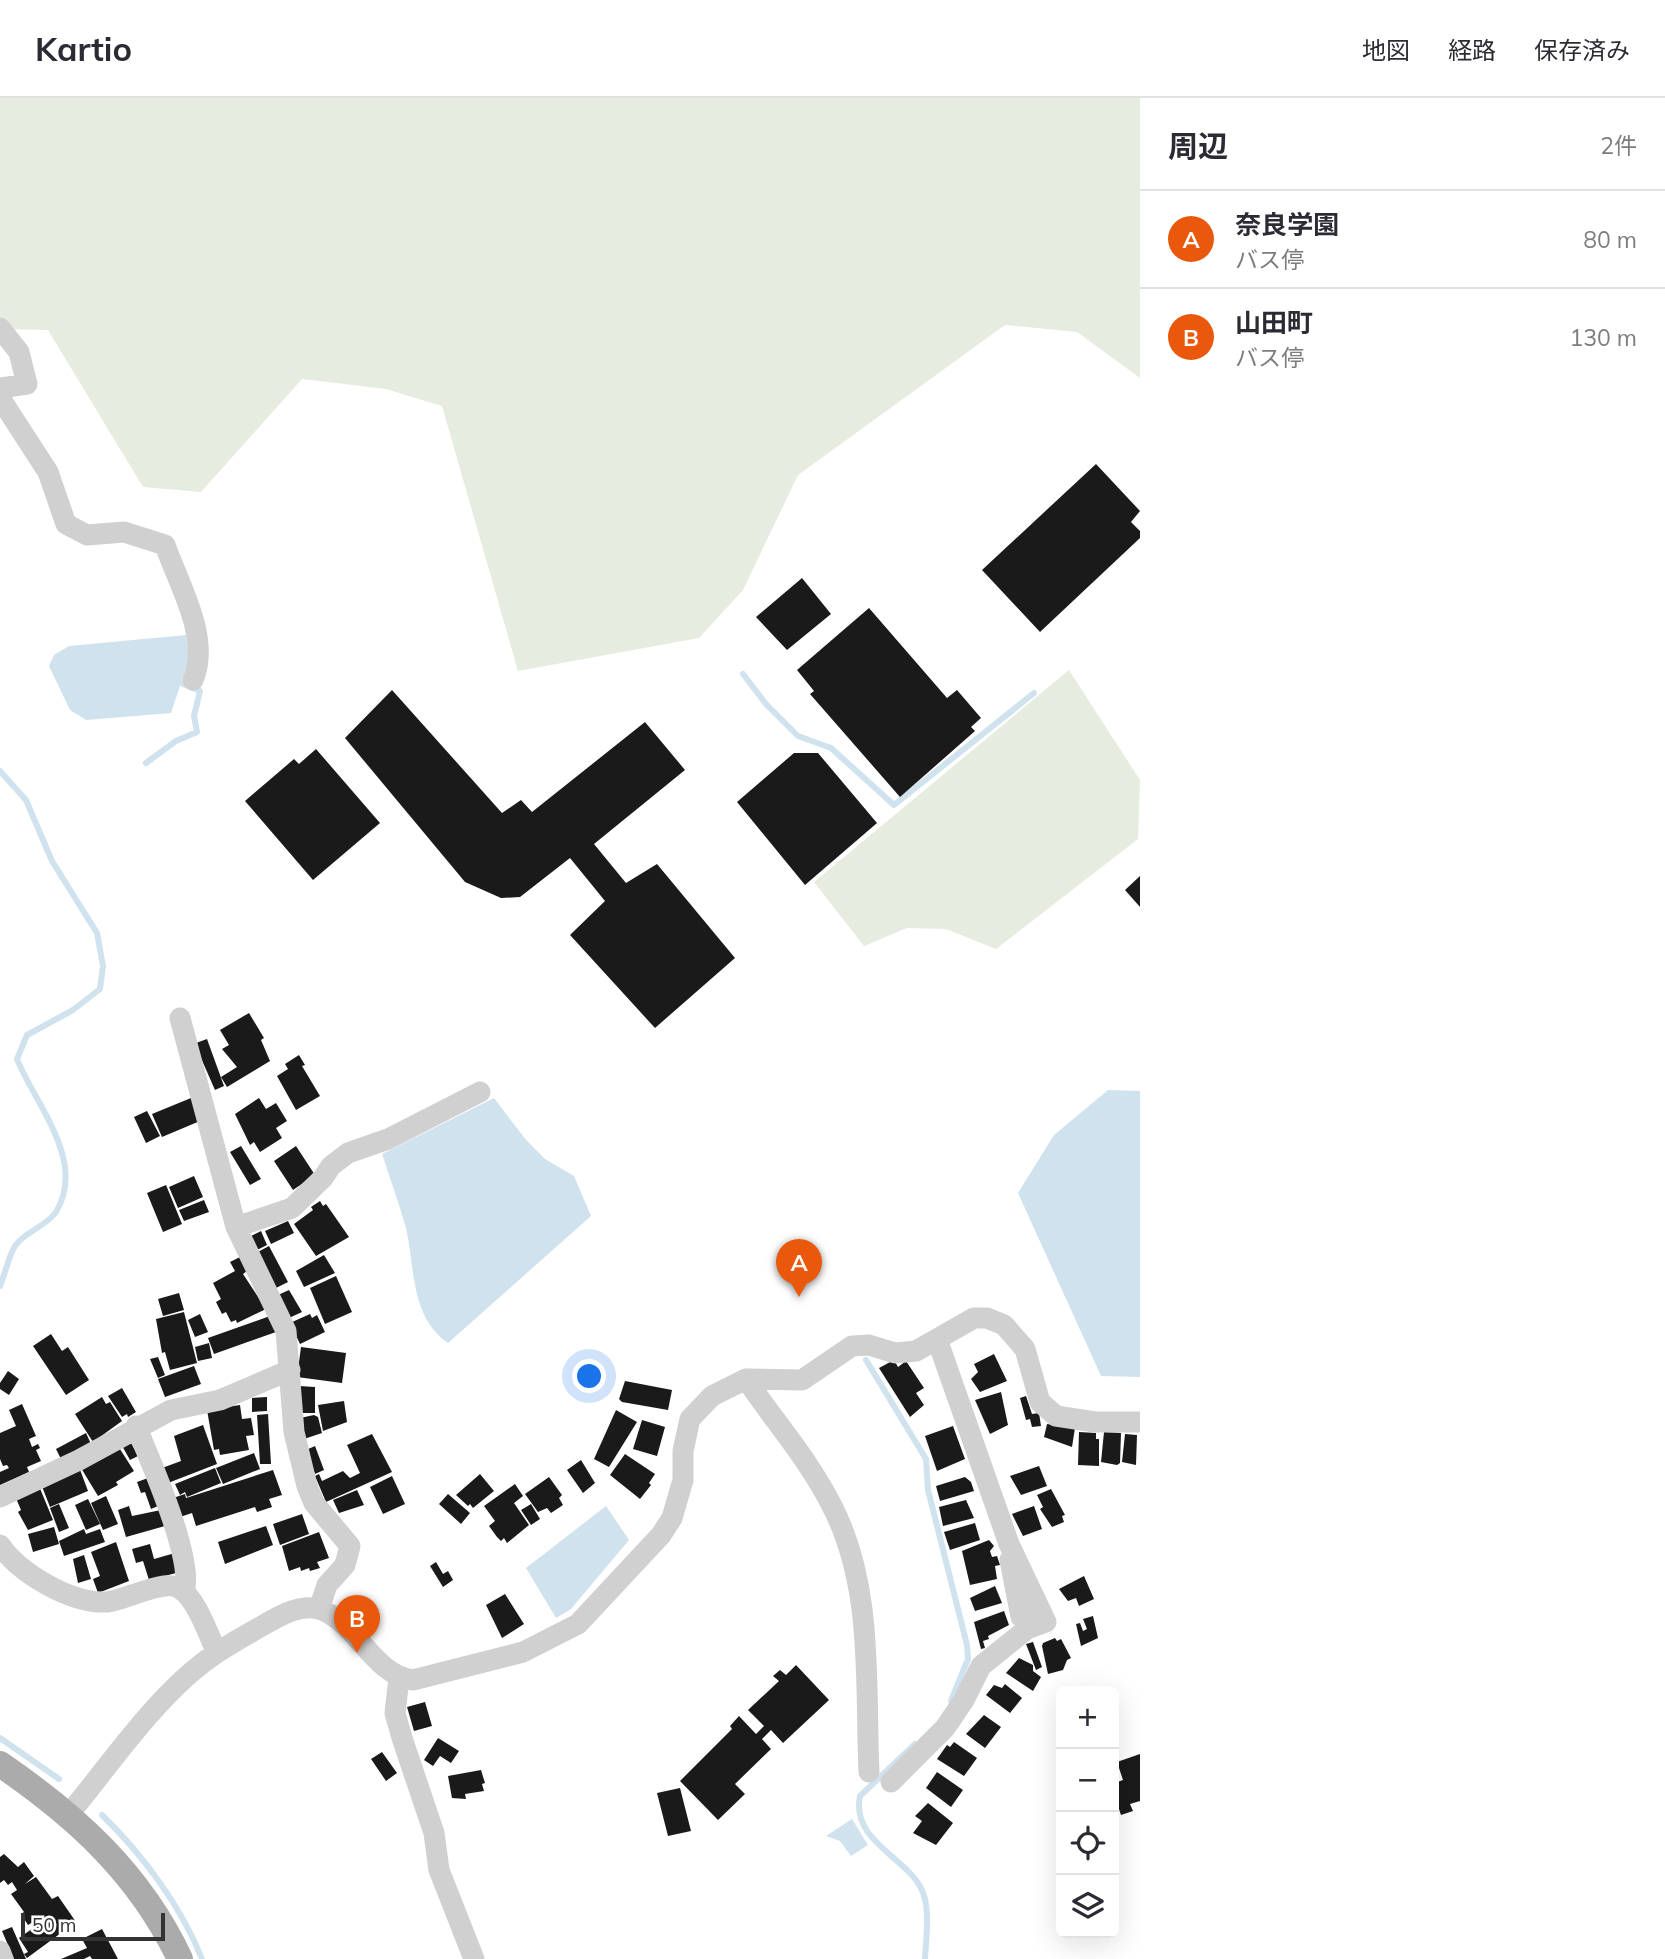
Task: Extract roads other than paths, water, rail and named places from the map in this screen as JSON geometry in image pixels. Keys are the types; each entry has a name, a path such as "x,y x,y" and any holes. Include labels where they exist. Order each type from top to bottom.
{"main road":[{"path":"0,1763 68,1814 117,1860 154,1912 180,1959"}],"street":[{"path":"0,328 19,352 27,384 0,388"},
{"path":"0,398 48,472 66,524 87,535 124,532 165,545 196,630 199,666 193,680"},
{"path":"180,1018 236,1227 286,1331 294,1432 307,1486 314,1503 350,1546 345,1565 327,1585 319,1609"},
{"path":"236,1227 292,1208 340,1157 388,1139 480,1092"},
{"path":"68,1814 183,1679 218,1653 293,1611 319,1609 343,1621 384,1666 399,1678 425,1678 464,1664 523,1652 578,1624 672,1518 683,1480 684,1443 690,1419 712,1396 746,1379 802,1380 852,1346 869,1345 895,1353 916,1351 974,1318 987,1318 1004,1325 1025,1349 1041,1402 1056,1416 1095,1422 1140,1422"},
{"path":"891,1782 945,1728 964,1700 973,1677 981,1666 1027,1629 1046,1622 1009,1544 937,1339"},
{"path":"0,1497 79,1460 136,1426 171,1410 220,1400 290,1370"},
{"path":"746,1379 813,1471 832,1505 852,1554 862,1609 869,1772"},
{"path":"136,1426 183,1555 188,1580 184,1592"},
{"path":"1009,1544 1012,1580 1021,1617"},
{"path":"0,1545 10,1560 42,1580 88,1600 125,1598 168,1584 184,1592 218,1653"},
{"path":"399,1678 395,1713 434,1833 439,1870 474,1959"},
{"path":"0,1951 3,1959"}],"water":[{"path":"186,635 189,659 171,713 86,720 70,710 49,666 54,655 69,646"},
{"path":"1108,1090 1140,1091 1140,1377 1101,1376 1018,1193 1054,1135"},
{"path":"494,1098 526,1140 545,1159 574,1176 591,1216 448,1343 427,1320 420,1305 406,1228 382,1154"},
{"path":"606,1506 629,1540 571,1609 556,1618 526,1568"},
{"path":"852,1819 868,1845 851,1856 840,1841 826,1836"}],"waterway":[{"path":"743,674 766,704 798,736 831,748 894,805 1034,693"},
{"path":"146,763 176,741 197,732 194,716 200,691 181,683"},
{"path":"0,771 26,800 52,861 97,933 103,966 100,989 73,1010 27,1035 17,1059 55,1133 66,1173 64,1193 56,1212 15,1246 0,1286"},
{"path":"866,1360 926,1459 928,1490 967,1645 968,1659 951,1701"},
{"path":"0,1738 59,1779"},
{"path":"915,1744 860,1796 859,1811 871,1836 903,1866 921,1888 927,1913 925,1959"},
{"path":"102,1815 160,1882 202,1959"}],"place":[{"name":"奈良学園","path":"799,1297"},
{"name":"山田町","path":"357,1653"}]}
